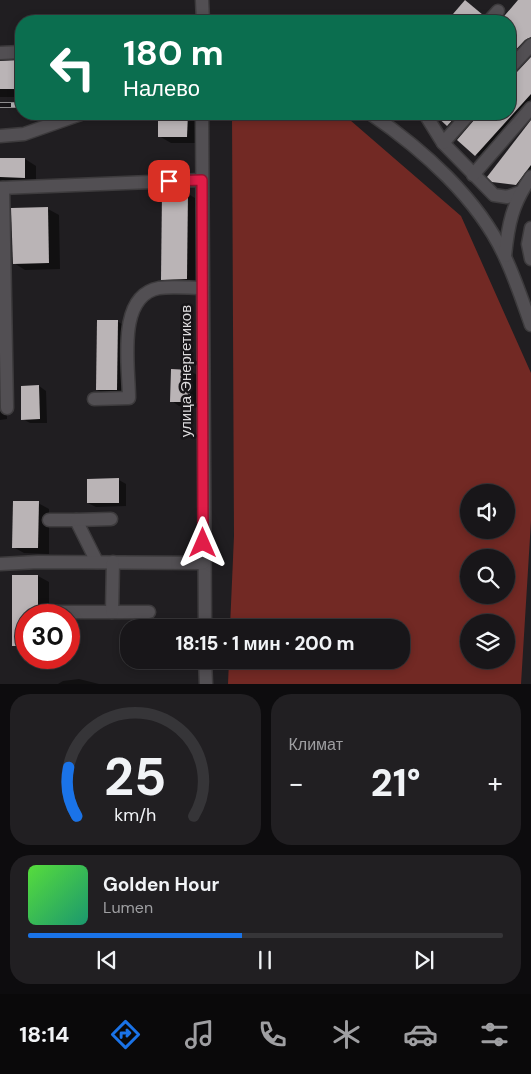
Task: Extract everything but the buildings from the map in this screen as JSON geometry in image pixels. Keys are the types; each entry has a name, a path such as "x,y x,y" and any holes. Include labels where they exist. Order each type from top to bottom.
{"street":[{"path":"202,0 203,15"},
{"path":"494,15 498,11"},
{"path":"516,61 531,44"},
{"path":"0,52 15,52"},
{"path":"473,175 531,108"},
{"path":"0,136 24,134 64,120"},
{"name":"улица Энергетиков","path":"202,120 204,619"},
{"path":"380,120 408,140 477,209 505,256 531,325"},
{"path":"429,120 443,144 494,195 507,197 521,192"},
{"path":"443,144 464,120"},
{"path":"505,256 508,222 521,192 531,178"},
{"path":"8,408 1,188 202,180"},
{"path":"531,228 528,244 531,259"},
{"path":"94,400 129,398 129,323 133,306 145,294 159,288 202,288"},
{"path":"50,520 111,519"},
{"path":"76,520 97,562"},
{"path":"112,612 113,562"},
{"path":"0,564 203,562"},
{"path":"80,612 149,612"},
{"path":"205,669 206,684"}],"shaded area":[{"path":"232,120 350,120 461,216 531,373 531,521 521,684 228,684 229,669 410,669 410,619 230,619 234,536"}],"railway":[{"path":"0,105 15,105"}],"route":[{"path":"169,181 202,180 203,543"}]}
